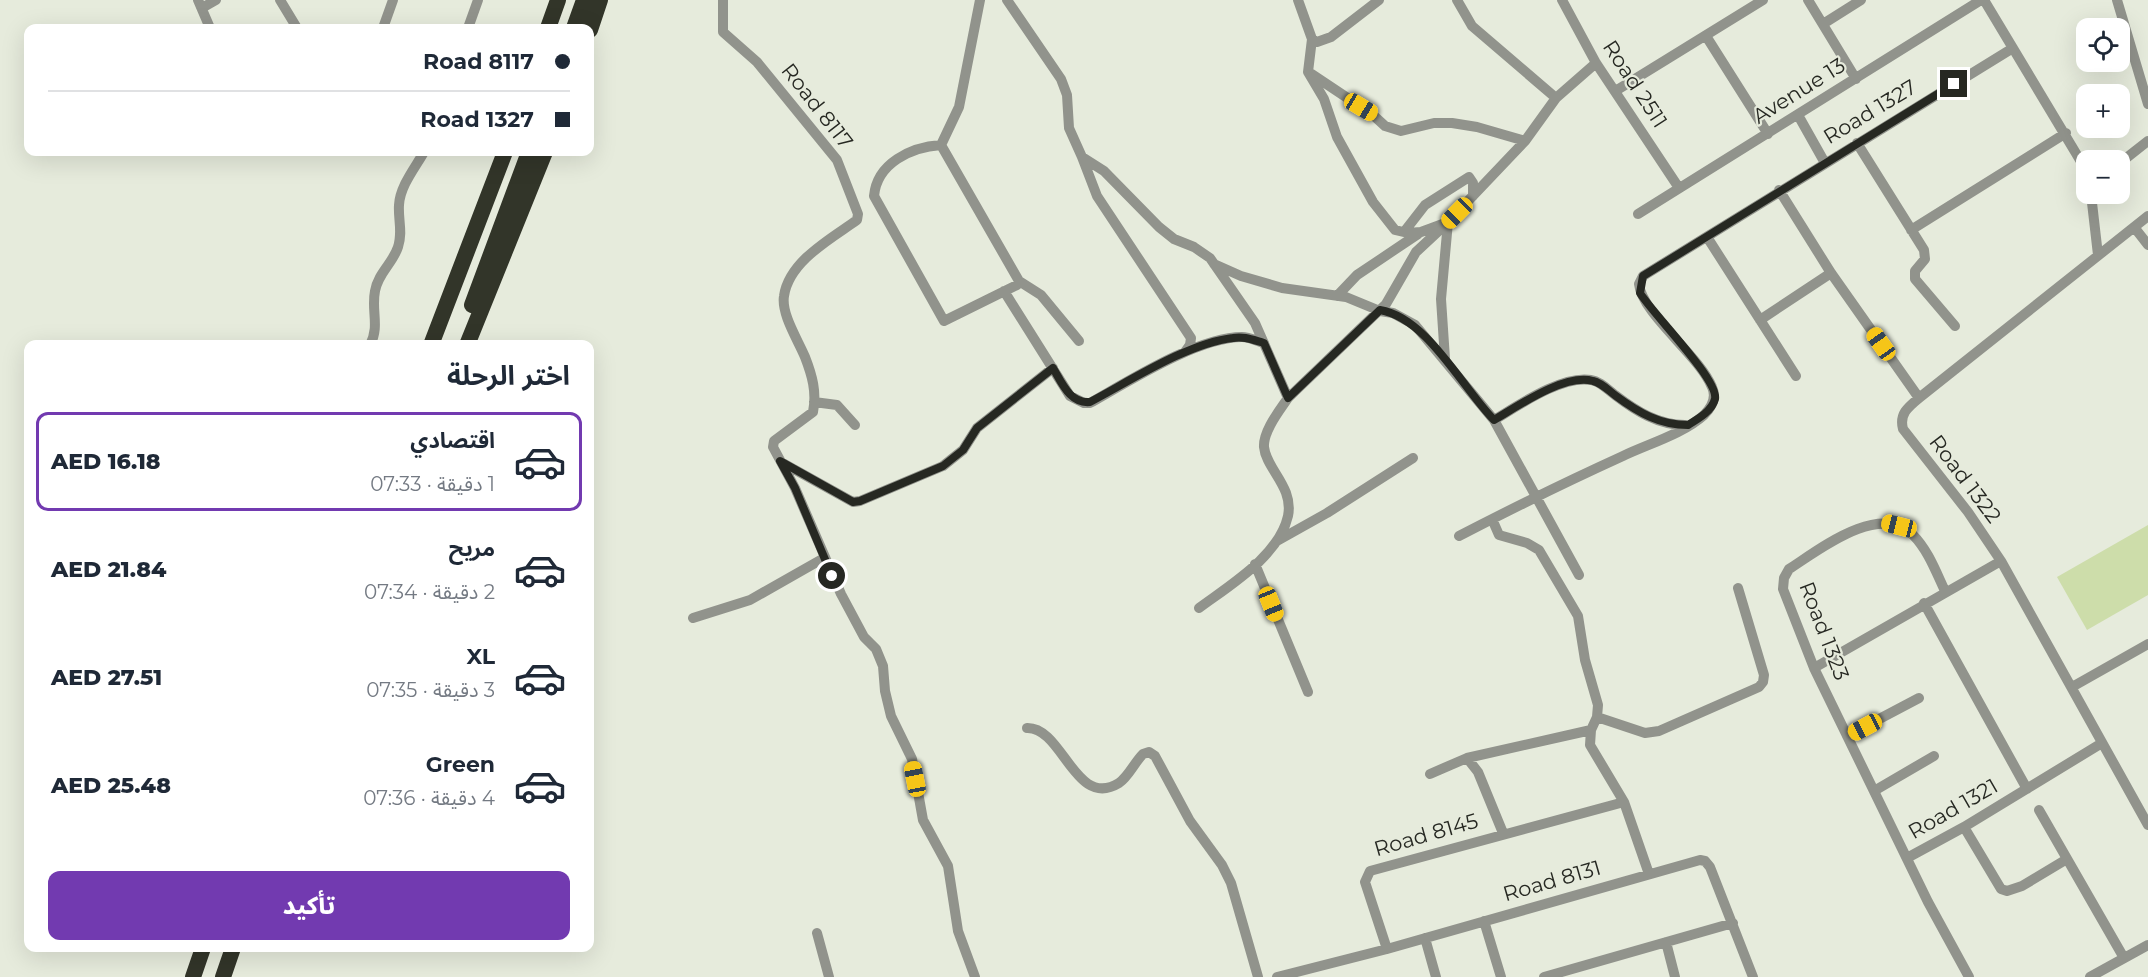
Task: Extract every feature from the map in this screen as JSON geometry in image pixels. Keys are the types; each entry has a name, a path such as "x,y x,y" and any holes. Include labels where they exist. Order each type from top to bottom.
{"highway":[{"path":"549,24 558,0"},
{"path":"575,24 584,0"},
{"path":"592,24 600,0"},
{"path":"433,340 503,156"},
{"path":"459,340 528,156"},
{"path":"469,340 544,156"},
{"path":"193,977 202,952"},
{"path":"223,977 232,952"}],"street":[{"path":"208,24 200,4 216,0"},
{"path":"280,0 295,24"},
{"path":"384,24 393,0"},
{"path":"469,24 478,0"},
{"path":"594,27 606,0"},
{"name":"Road 8117","path":"723,0 723,32 757,62 837,160 856,210"},
{"path":"941,145 959,107 980,0"},
{"path":"1007,0 1061,79 1067,95 1069,128 1097,196 1191,338 1190,345 1185,352"},
{"path":"1298,0 1312,39 1308,72 1324,99 1337,136 1360,182 1395,230 1420,232"},
{"path":"1312,39 1317,42 1331,38 1379,0"},
{"path":"1457,0 1472,26 1556,98"},
{"path":"1617,90 1763,0"},
{"path":"1808,0 1856,79"},
{"path":"1823,24 1861,0"},
{"path":"1982,0 2076,152"},
{"name":"Avenue 13","path":"1638,214 1982,0"},
{"path":"2117,0 2148,104"},
{"name":"Road 2511","path":"1565,1 1596,63 1617,90 1679,189"},
{"path":"1706,36 1768,134"},
{"name":"Road 1327","path":"1688,425 1711,406 1715,398 1713,388 1701,368 1644,300 1640,293 1643,276 1779,190 2013,48"},
{"path":"1199,608 1255,564 1274,542 1288,515 1284,487 1264,448 1265,439 1288,398 1380,310 1416,252 1448,222 1525,141 1556,98 1596,63"},
{"path":"1308,72 1385,126 1401,131 1434,123 1452,123 1477,126 1525,141"},
{"path":"1798,115 1825,163"},
{"path":"1911,230 2066,133"},
{"path":"2130,155 2148,141"},
{"path":"1857,142 1925,254 1915,271 1915,279 1955,327"},
{"path":"941,145 921,146 899,156 875,183 874,196 944,321 1017,285 1019,280"},
{"path":"941,145 1019,280 1041,295 1079,341"},
{"path":"372,340 376,327 374,304 377,280 396,253 400,238 401,193 422,156"},
{"path":"1082,157 1104,171 1159,227 1174,239 1194,247 1214,264 1255,323 1288,398"},
{"path":"1404,232 1425,205 1443,190 1469,177 1473,183 1473,196"},
{"path":"1779,190 1831,273 1919,398"},
{"path":"874,196 856,210 857,220 819,246 802,262 784,295 786,312 813,377 814,402 813,411 774,441 773,447 795,488 852,617 864,637 876,649 883,666 885,691 891,716 912,759 923,820 948,866 958,931 975,977"},
{"path":"2092,204 2098,255"},
{"name":"Road 1322","path":"2148,216 1919,398 1903,414 1903,429 1968,512 2001,561 2148,825"},
{"path":"1337,296 1357,274 1420,232 1448,222"},
{"path":"1445,361 1441,299 1448,222"},
{"path":"2134,227 2148,245"},
{"path":"1707,237 1796,376"},
{"path":"1214,264 1241,276 1282,288 1337,296 1393,313 1414,325 1494,420 1579,575"},
{"path":"1760,320 1831,273"},
{"path":"1004,291 1070,396 1083,403 1090,402 1185,352 1230,338 1245,337 1264,343"},
{"path":"780,461 853,502 860,501 943,466 963,450 977,428 1053,368"},
{"path":"1494,420 1546,390 1575,381 1592,380 1634,409 1654,419 1670,425 1688,425"},
{"path":"814,402 837,405 855,425"},
{"path":"1459,536 1537,495 1688,425"},
{"path":"1274,542 1327,513 1413,458"},
{"path":"1492,519 1499,535 1527,543 1539,550 1578,616 1585,660 1598,705 1597,717 1591,730 1592,750 1624,802 1649,874"},
{"name":"Road 1323","path":"1907,858 1814,668 1783,589 1784,578 1789,569 1808,557 1869,524 1884,522 1899,526 1912,534 1922,546 1945,591"},
{"path":"693,618 750,600 824,558"},
{"path":"1814,668 2001,561"},
{"path":"1255,564 1308,692"},
{"path":"1597,717 1645,733 1659,731 1759,687 1764,675 1738,588"},
{"path":"1924,603 2027,789"},
{"path":"2072,687 2148,645"},
{"path":"1847,736 1920,698"},
{"path":"1027,728 1042,732 1085,782 1099,789 1107,789 1121,781 1143,754 1149,752 1155,756 1190,821 1222,865 1231,883 1258,977"},
{"path":"1430,774 1467,758 1591,730"},
{"name":"Road 1321","path":"1968,977 1907,858 1964,827 2102,743"},
{"path":"1874,791 1934,756"},
{"name":"Road 8145","path":"1467,758 1478,772 1503,833"},
{"name":"Road 8145","path":"1387,949 1365,882 1367,874 1503,833 1624,802"},
{"path":"2039,810 2124,958"},
{"path":"1964,827 2001,889 2007,891 2022,886 2067,859"},
{"name":"Road 8131","path":"1277,977 1425,939 1689,862 1705,861 1710,867 1733,923"},
{"path":"1484,921 1501,977"},
{"path":"1544,977 1733,923 1753,977"},
{"path":"817,933 829,977"},
{"path":"1425,939 1436,977"},
{"path":"1666,942 1675,977"},
{"path":"2090,977 2148,945"}],"green space":[{"path":"2148,525 2148,595 2087,630 2057,577"}],"route":[{"path":"832,576 795,488 780,461 853,502 860,501 943,466 963,450 977,428 1053,368 1070,396 1083,403 1090,402 1185,352 1230,338 1245,337 1264,343 1288,398 1380,310 1393,313 1414,325 1435,347 1469,393 1494,420 1546,390 1575,381 1592,380 1601,384 1634,409 1654,419 1670,425 1688,425 1704,415 1711,406 1715,398 1713,388 1701,368 1644,300 1639,284 1643,276 1954,84"}]}
